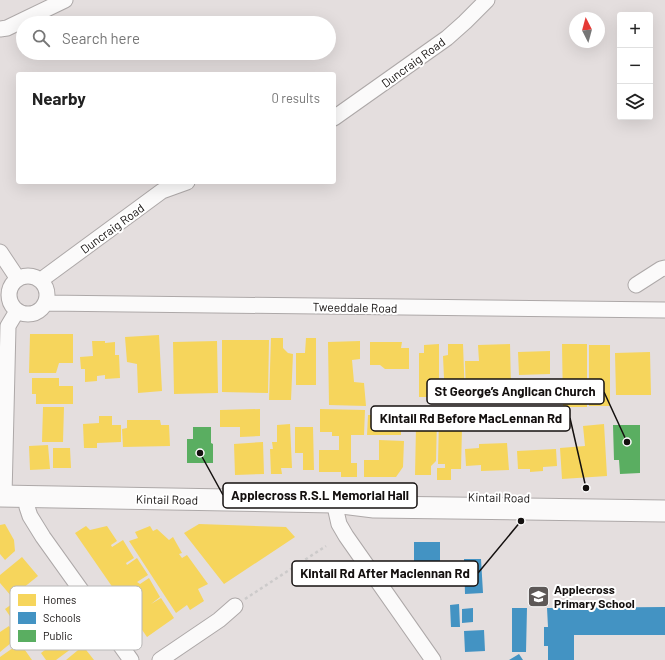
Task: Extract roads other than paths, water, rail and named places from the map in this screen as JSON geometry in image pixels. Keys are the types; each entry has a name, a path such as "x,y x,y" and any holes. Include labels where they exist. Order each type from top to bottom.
{"main road":[{"name":"Kintail Road","path":"334,502 374,494 665,500"},
{"name":"Kintail Road","path":"2,496 334,502 374,507 665,511"}],"street":[{"path":"32,16 65,0"},
{"name":"Duncraig Road","path":"336,117 447,38 487,0"},
{"path":"0,29 7,28 16,24"},
{"name":"Duncraig Road","path":"41,280 162,191 181,184"},
{"path":"0,252 18,278"},
{"path":"636,285 665,268"},
{"path":"2,496 9,292 10,287 18,278 23,276 29,276 41,280 45,285 47,291 46,303 36,312 30,314 23,313 9,306"},
{"name":"Tweeddale Road","path":"46,303 665,310"},
{"path":"27,497 27,506 30,516 78,586"},
{"path":"334,502 335,512 339,524 346,536 433,660"},
{"path":"160,660 219,620 235,606"},
{"path":"124,650 131,660"}],"place":[{"name":"St George’s Anglican Church","path":"627,442"},
{"name":"Applecross R.S.L Memorial Hall","path":"200,453"},
{"name":"Kintail Rd Before MacLennan Rd","path":"586,488"},
{"name":"Kintail Rd After Maclennan Rd","path":"521,521"},
{"name":"Applecross Primary School","path":"539,596"}]}
